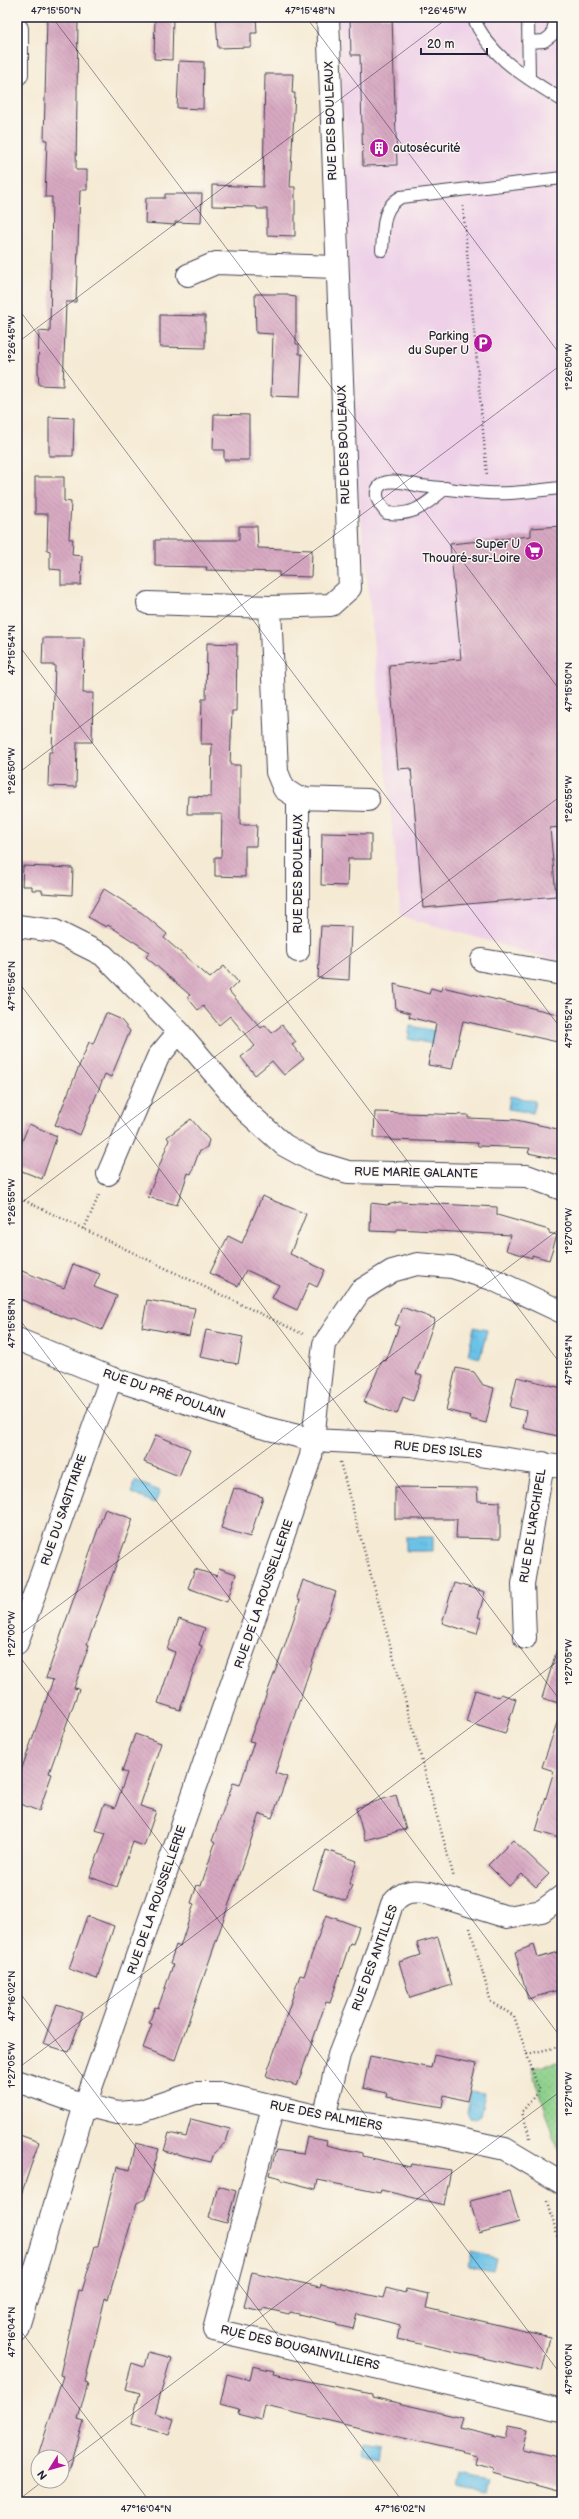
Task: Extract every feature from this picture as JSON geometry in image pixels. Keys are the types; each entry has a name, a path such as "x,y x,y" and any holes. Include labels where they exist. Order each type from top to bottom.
{"street":[{"name":"RUE DES BOULEAUX","path":"328,17 336,267 350,588 331,605 270,607 277,772 284,789 298,798 368,800"},
{"path":"17,28 17,74"},
{"path":"188,275 216,263 336,267"},
{"path":"148,603 270,607"},
{"name":"RUE DES BOULEAUX","path":"298,798 298,951"},
{"name":"RUE MARIE GALANTE","path":"17,926 55,930 102,955 179,1032 246,1111 284,1145 314,1162 348,1172 526,1176 562,1189"},
{"path":"482,960 562,974"},
{"path":"108,1174 158,1057 179,1032"},
{"name":"RUE DE LA ROUSSELLERIE","path":"17,2330 85,2105 311,1456 324,1344 360,1291 392,1271 417,1264 452,1267 492,1279 562,1312"},
{"name":"RUE DU PRÉ POULAIN","path":"17,1339 111,1378 261,1427 314,1440"},
{"name":"RUE DU SAGITTAIRE","path":"17,1643 111,1378"},
{"name":"RUE DES ISLES","path":"314,1440 411,1445 552,1465"},
{"name":"RUE DE L'ARCHIPEL","path":"525,1638 523,1584 552,1465"},
{"name":"RUE DES ANTILLES","path":"324,2118 339,2055 364,1991 392,1904 399,1896 418,1891 430,1893 464,1905 507,1917 542,1911 562,1896"},
{"path":"17,2082 85,2105"},
{"name":"RUE DES PALMIERS","path":"85,2105 117,2113 142,2111 195,2093 219,2093 324,2118 441,2136 505,2149 562,2183"},
{"name":"RUE DES BOUGAINVILLIERS","path":"273,2107 214,2330 562,2410"}],"lane":[{"path":"473,17 479,31 493,52 529,79 562,100"},
{"path":"528,17 529,79"},
{"path":"528,42 544,41 552,35 554,26"},
{"path":"382,250 385,214 391,202 401,196 562,178"},
{"path":"446,488 418,511 404,515 387,513 377,500 378,490 382,484 390,482 446,488 489,494 562,488"}],"path":[{"path":"462,189 489,494"},
{"path":"84,1229 108,1174"},
{"path":"17,1197 324,1344"},
{"path":"341,1442 339,1461 459,1893 464,1905 491,2002 514,2016 539,2090 522,2112 562,2254"},
{"path":"527,2054 562,2046"}],"shaded area":[{"path":"338,17 562,17 562,933 557,961 401,916 351,419 347,176"}],"green space":[{"path":"562,2062 562,2161 532,2068"}],"water":[{"path":"410,1026 436,1031 433,1044 408,1039"},
{"path":"510,1096 535,1101 533,1113 508,1109"},
{"path":"474,1327 487,1330 480,1358 468,1355"},
{"path":"135,1481 160,1491 155,1503 131,1493"},
{"path":"406,1537 433,1537 433,1551 406,1551"},
{"path":"471,2092 485,2094 480,2115 475,2118 470,2117 467,2112"},
{"path":"471,2252 496,2258 493,2271 468,2266"},
{"path":"362,2442 384,2445 382,2457 361,2454"},
{"path":"462,2476 489,2482 486,2495 459,2489"}],"building":[{"path":"47,17 78,17 76,170 87,170 87,190 80,190 76,302 66,302 63,386 39,385 38,371 39,331 50,332 52,197 45,197 47,140 44,140"},
{"path":"155,17 173,17 172,60 154,59"},
{"path":"216,17 256,17 257,33 251,33 251,47 218,48"},
{"path":"350,17 392,17 397,165 363,166 360,55 351,55"},
{"path":"179,61 204,62 203,109 177,108"},
{"path":"265,74 293,74 292,93 295,93 290,187 295,187 295,236 267,235 267,209 257,209 257,207 212,206 212,185 263,187"},
{"path":"165,194 202,194 201,223 175,222 175,225 145,223 146,198 165,198"},
{"path":"255,294 288,294 289,296 296,297 296,344 299,344 299,354 302,354 300,397 271,396 273,334 256,333"},
{"path":"160,315 205,316 205,348 160,347"},
{"path":"214,414 249,415 249,460 224,460 224,450 213,450"},
{"path":"49,417 74,418 73,456 49,456"},
{"path":"35,477 64,477 64,501 71,502 69,539 73,539 72,555 82,556 81,585 61,585 61,570 50,569 50,551 47,550 48,514 35,514"},
{"path":"239,526 257,526 258,548 312,550 311,577 279,576 279,572 206,570 207,567 155,566 155,540 239,540"},
{"path":"562,526 562,827 550,828 556,896 423,908 411,768 398,769 389,665 461,659 450,544 531,536 531,528"},
{"path":"43,638 84,638 83,693 93,693 92,742 77,742 76,787 48,786 49,752 52,752 55,665 42,665"},
{"path":"207,643 237,644 236,711 232,711 230,765 240,765 240,825 257,825 256,846 245,846 245,877 215,876 215,857 221,857 222,814 187,814 188,796 211,797 212,744 201,744 202,699 206,699"},
{"path":"322,833 371,834 371,859 348,859 347,886 321,885"},
{"path":"23,866 73,868 72,895 42,893 42,890 32,890 32,886 22,886"},
{"path":"104,889 142,913 167,934 164,938 210,978 224,966 238,982 229,991 261,1028 265,1025 272,1033 282,1025 296,1042 292,1045 304,1059 284,1075 272,1061 255,1075 241,1057 255,1046 230,1016 219,1025 203,1006 198,1010 187,997 190,995 146,957 150,952 108,925 106,927 88,917"},
{"path":"321,926 351,927 349,980 318,978"},
{"path":"394,984 429,994 431,988 441,991 442,987 562,1015 562,1043 463,1021 452,1069 428,1065 436,1024 409,1017 410,1013 396,1009"},
{"path":"106,1013 120,1019 130,1031 111,1077 105,1074 80,1135 55,1125 89,1042 93,1044"},
{"path":"375,1112 468,1115 468,1118 516,1120 562,1130 562,1160 528,1153 530,1148 478,1146 477,1143 390,1140 390,1138 374,1138"},
{"path":"191,1119 209,1140 207,1147 199,1152 191,1174 188,1173 177,1205 148,1197 169,1140 167,1137"},
{"path":"29,1124 57,1136 42,1179 17,1169 17,1154"},
{"path":"262,1196 306,1214 290,1254 325,1270 317,1287 309,1283 297,1310 272,1298 279,1285 246,1270 238,1286 210,1273 228,1236 242,1243"},
{"path":"399,1202 497,1207 497,1215 549,1230 549,1233 557,1235 549,1260 532,1255 532,1258 506,1250 511,1235 397,1229 397,1232 370,1231 371,1203 387,1205"},
{"path":"73,1264 100,1274 94,1287 117,1296 102,1330 73,1318 72,1320 17,1298 17,1269 64,1288"},
{"path":"147,1300 195,1308 189,1336 142,1327"},
{"path":"402,1307 435,1319 416,1374 422,1376 413,1401 403,1397 397,1414 364,1402 382,1360 386,1361 399,1326 395,1325"},
{"path":"206,1330 243,1337 238,1364 200,1357"},
{"path":"456,1368 474,1372 483,1385 494,1388 486,1423 470,1419 471,1416 446,1410"},
{"path":"517,1377 562,1388 562,1437 523,1428 527,1411 510,1407"},
{"path":"156,1435 190,1449 179,1476 144,1462"},
{"path":"395,1487 477,1488 478,1501 500,1502 500,1539 456,1538 457,1519 395,1519"},
{"path":"234,1488 263,1497 250,1537 221,1528"},
{"path":"105,1509 133,1519 87,1644 89,1645 74,1688 79,1689 49,1773 52,1774 39,1811 17,1803 17,1782 53,1680 46,1678"},
{"path":"219,1568 236,1574 227,1602 188,1588 195,1569 217,1576"},
{"path":"303,1580 336,1592 275,1773 287,1777 272,1818 260,1814 175,2060 143,2048 152,2024 149,2023 155,2007 158,2008 173,1965 170,1963 176,1945 180,1947 194,1904 191,1903 197,1885 201,1886 215,1843 212,1841 233,1783 240,1785 254,1742 249,1741 285,1645 300,1600 297,1598"},
{"path":"454,1583 485,1592 478,1617 481,1618 477,1634 442,1623"},
{"path":"179,1619 205,1628 199,1645 202,1646 180,1710 158,1703 175,1652 167,1649"},
{"path":"558,1646 562,1647 562,1704 542,1698"},
{"path":"475,1690 499,1697 501,1694 516,1699 505,1734 466,1722"},
{"path":"559,1717 562,1718 562,1839 536,1831 554,1771 542,1767"},
{"path":"135,1734 161,1743 140,1806 156,1811 144,1846 133,1842 117,1887 90,1877 106,1833 95,1830 104,1804 115,1808 127,1773 122,1771"},
{"path":"396,1795 406,1829 365,1840 356,1808"},
{"path":"513,1840 549,1874 536,1887 522,1874 509,1886 488,1865"},
{"path":"326,1850 357,1861 349,1884 352,1885 346,1901 313,1889"},
{"path":"326,1915 359,1927 353,1944 350,1943 330,2003 326,2002 297,2086 266,2076 300,1975 304,1976"},
{"path":"87,1916 114,1926 97,1979 69,1969"},
{"path":"438,1937 452,1985 410,1998 399,1962 421,1955 417,1943"},
{"path":"534,1945 538,1958 562,1951 562,1989 528,1999 515,1952"},
{"path":"57,2004 83,2013 69,2052 43,2044"},
{"path":"434,2055 476,2064 467,2101 444,2095 442,2107 387,2097 386,2093 363,2088 370,2056 431,2068"},
{"path":"191,2119 230,2129 226,2142 214,2153 211,2162 164,2151 169,2133 186,2137"},
{"path":"17,2134 39,2142 20,2198 17,2198"},
{"path":"307,2137 327,2141 326,2145 363,2153 363,2156 410,2167 411,2164 451,2170 444,2205 381,2190 380,2193 318,2180 316,2189 281,2180 281,2178 269,2175 276,2150 303,2154"},
{"path":"136,2143 159,2149 145,2199 137,2203 108,2299 105,2298 85,2382 88,2383 78,2419 84,2421 70,2469 70,2449 40,2449 63,2376 60,2375 79,2290 82,2291 95,2246 98,2246 117,2167 130,2170"},
{"path":"218,2186 236,2191 227,2223 209,2218"},
{"path":"510,2191 519,2222 479,2233 470,2201"},
{"path":"252,2272 320,2287 321,2284 383,2298 386,2288 405,2293 406,2289 429,2294 426,2308 550,2337 542,2371 397,2339 400,2325 357,2314 353,2329 336,2325 337,2323 290,2312 289,2314 263,2308 262,2311 244,2307"},
{"path":"148,2352 171,2358 155,2413 174,2419 169,2435 131,2424 140,2393 125,2389 132,2363 144,2367"},
{"path":"253,2366 274,2371 273,2374 372,2394 372,2397 463,2418 460,2428 505,2439 508,2426 528,2430 523,2449 562,2458 562,2492 492,2473 493,2469 475,2464 477,2455 265,2406 262,2420 238,2414 239,2410 220,2405 227,2374 250,2380"}],"place":[{"name":"autosécurité","path":"379,148"},
{"name":"Parking du Super U","path":"483,343"},
{"name":"Super U Thouaré-sur-Loire","path":"534,551"}]}
